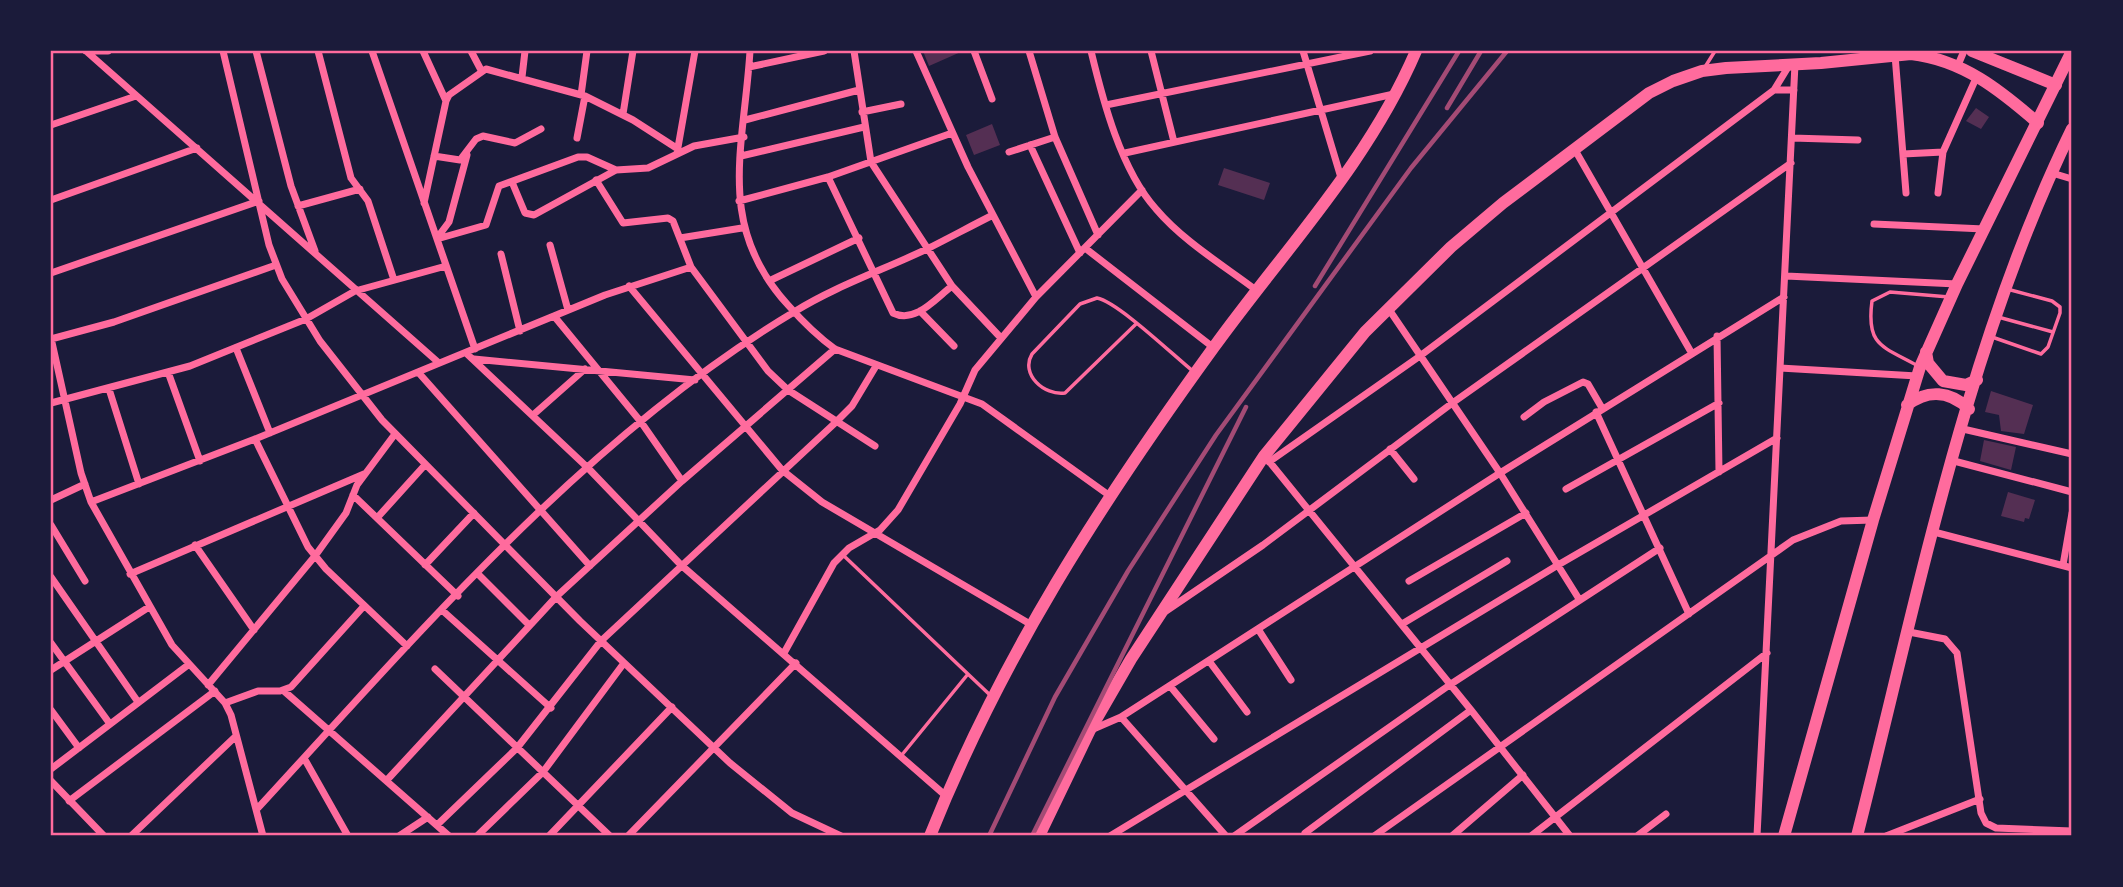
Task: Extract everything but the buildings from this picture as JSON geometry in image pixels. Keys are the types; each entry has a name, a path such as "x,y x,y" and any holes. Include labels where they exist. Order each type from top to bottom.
{"main road":[{"path":"930,836 946,796 1030,624 1110,496 1196,373 1256,290 1342,182 1398,93 1416,51"},
{"path":"1972,51 2056,85"},
{"path":"1784,836 1906,406 1926,351 1956,284 2072,51"},
{"path":"1039,836 1090,730 1157,618 1266,459 1388,308 1451,247 1649,93 1673,80 1702,71 1895,54 1927,56 1958,65 1977,76 2038,123"},
{"path":"1857,836 1934,532 1996,316 2051,173 2072,130"},
{"path":"1926,351 1928,363 1942,381 1966,385 1977,380"},
{"path":"1906,406 1916,399 1938,394 1960,401 1969,409"}],"street":[{"path":"86,51 108,51"},
{"path":"86,51 259,201 355,291 439,363"},
{"path":"223,51 276,265 306,319 362,395 424,466 714,748 792,813 841,836"},
{"path":"256,51 298,206 317,255"},
{"path":"318,51 351,178 368,201 394,281"},
{"path":"372,51 475,349"},
{"path":"423,51 446,101"},
{"path":"471,51 481,70"},
{"path":"522,77 524,51"},
{"path":"577,138 587,51"},
{"path":"623,114 633,51"},
{"path":"678,151 695,51"},
{"path":"750,51 739,201 743,228 749,249 769,281 794,312 816,336 835,349 963,397 1010,422 1110,496"},
{"path":"749,67 824,51"},
{"path":"854,51 871,162 952,286 1002,338"},
{"path":"916,51 952,133 1036,298"},
{"path":"974,51 992,99"},
{"path":"1029,51 1055,137 1098,235"},
{"path":"1091,51 1106,106 1142,190 1167,221 1256,290"},
{"path":"1151,51 1174,142"},
{"path":"1303,51 1342,182"},
{"path":"1106,106 1370,51"},
{"path":"1958,65 1964,51"},
{"path":"1895,54 1906,193"},
{"path":"1570,836 1451,684 1266,459 1420,356 1774,90 1793,64"},
{"path":"1757,836 1786,276 1793,64"},
{"path":"424,203 446,101 449,95 481,70 497,69 583,95 623,114 678,151"},
{"path":"1938,193 1943,152 1977,76"},
{"path":"745,120 859,90"},
{"path":"1774,90 1794,90"},
{"path":"1125,153 1398,93"},
{"path":"51,125 136,96"},
{"path":"862,112 901,104"},
{"path":"741,156 864,127"},
{"path":"434,156 460,160 476,139 483,136 515,143 541,129"},
{"path":"739,201 828,177 952,133"},
{"path":"512,181 525,213 530,215 615,170 648,167 678,151 709,142 744,137"},
{"path":"1009,152 1055,137"},
{"path":"1792,138 1858,140"},
{"path":"1031,145 1082,251 1214,348"},
{"path":"51,200 197,148"},
{"path":"1575,150 1692,352"},
{"path":"437,239 449,222 467,152"},
{"path":"1903,154 1943,152"},
{"path":"437,239 486,225 499,186 579,157 587,157 615,170"},
{"path":"1157,618 1263,545 1451,404 1791,163"},
{"path":"2051,173 2072,179"},
{"path":"828,177 876,271 893,313 903,318 920,311 952,286"},
{"path":"596,180 623,223 668,218 676,225 691,267 745,344 788,390 835,423 875,446"},
{"path":"298,206 360,189"},
{"path":"784,653 842,554 887,523 898,510 963,397 975,370 1036,298 1142,190"},
{"path":"51,273 259,201"},
{"path":"257,809 407,646 478,574 588,468 641,422 745,344 794,312 876,271 926,250 993,215"},
{"path":"1874,224 1984,229"},
{"path":"680,238 743,228"},
{"path":"769,281 859,238"},
{"path":"550,245 568,310"},
{"path":"501,254 520,331"},
{"path":"263,836 225,703 188,665 149,607 91,502 51,339 126,318 276,265"},
{"path":"51,403 168,372 306,319 355,291 446,266"},
{"path":"91,502 270,433 629,286 691,267"},
{"path":"1786,276 1956,284"},
{"path":"629,286 699,378 782,470 822,502 873,534 1030,624"},
{"path":"1090,730 1121,718 1500,473 1717,336 1784,297"},
{"path":"1388,308 1500,473 1579,599"},
{"path":"920,311 954,346"},
{"path":"554,316 641,422 682,481"},
{"path":"1717,336 1719,472"},
{"path":"236,348 270,433"},
{"path":"387,780 557,596 682,481 835,349"},
{"path":"466,353 588,468 681,565 946,796"},
{"path":"474,359 699,378"},
{"path":"437,825 517,748 601,641 852,406 876,366"},
{"path":"1780,368 1919,372"},
{"path":"533,415 585,369"},
{"path":"168,372 200,461"},
{"path":"418,372 590,566"},
{"path":"1524,417 1544,401 1583,382 1588,384 1689,614"},
{"path":"109,389 139,484"},
{"path":"1566,489 1719,403"},
{"path":"1963,429 2072,454"},
{"path":"69,801 211,688 254,630 315,556 346,513 365,474 395,435"},
{"path":"1110,836 1187,792 1558,565 1777,438"},
{"path":"255,439 286,506 315,556 407,646"},
{"path":"1391,449 1414,479"},
{"path":"1954,461 2072,492"},
{"path":"377,518 424,466"},
{"path":"130,574 365,474"},
{"path":"51,500 85,484"},
{"path":"353,495 458,596"},
{"path":"425,565 474,513"},
{"path":"1409,581 1525,513"},
{"path":"2063,565 2072,513"},
{"path":"1374,836 1772,554 1817,528 1841,520 1873,520"},
{"path":"51,525 85,581"},
{"path":"1934,532 2072,568"},
{"path":"195,545 254,630"},
{"path":"1234,836 1451,684 1660,548"},
{"path":"1402,624 1507,561"},
{"path":"478,574 529,625"},
{"path":"51,578 138,702"},
{"path":"284,691 364,606"},
{"path":"51,670 149,607"},
{"path":"443,611 551,708"},
{"path":"1258,629 1291,680"},
{"path":"1909,632 1945,639 1957,653 1983,818 1991,826 2072,831"},
{"path":"51,643 110,724"},
{"path":"1531,836 1767,653"},
{"path":"1209,661 1247,712"},
{"path":"477,836 542,772 624,663"},
{"path":"628,836 796,663"},
{"path":"51,769 188,665"},
{"path":"435,669 610,836"},
{"path":"1170,686 1214,738"},
{"path":"225,703 258,691 284,691 331,729 449,836"},
{"path":"549,836 672,707"},
{"path":"51,710 79,748"},
{"path":"1306,833 1471,710"},
{"path":"1121,718 1226,836"},
{"path":"131,836 236,736"},
{"path":"304,758 348,836"},
{"path":"1452,836 1523,775"},
{"path":"51,781 104,836"},
{"path":"1886,836 1980,799"},
{"path":"1637,836 1666,814"},
{"path":"399,836 428,817"}],"lane":[{"path":"1702,71 1715,51"},
{"path":"1990,336 2041,354 2048,347 2060,313 2056,303 2005,288"},
{"path":"1919,372 1886,349 1873,335 1869,326 1872,301 1890,292 1951,298"},
{"path":"1136,324 1065,393 1051,393 1030,374 1027,364 1032,354 1085,300 1103,299 1136,324 1196,373"},
{"path":"1996,316 2053,332"},
{"path":"842,554 993,697"},
{"path":"901,756 968,674"}],"railway":[{"path":"1315,286 1459,51"},
{"path":"1447,108 1481,51"},
{"path":"989,836 1055,697 1128,571 1216,435 1411,168 1507,51"},
{"path":"1032,836 1246,407"}]}
